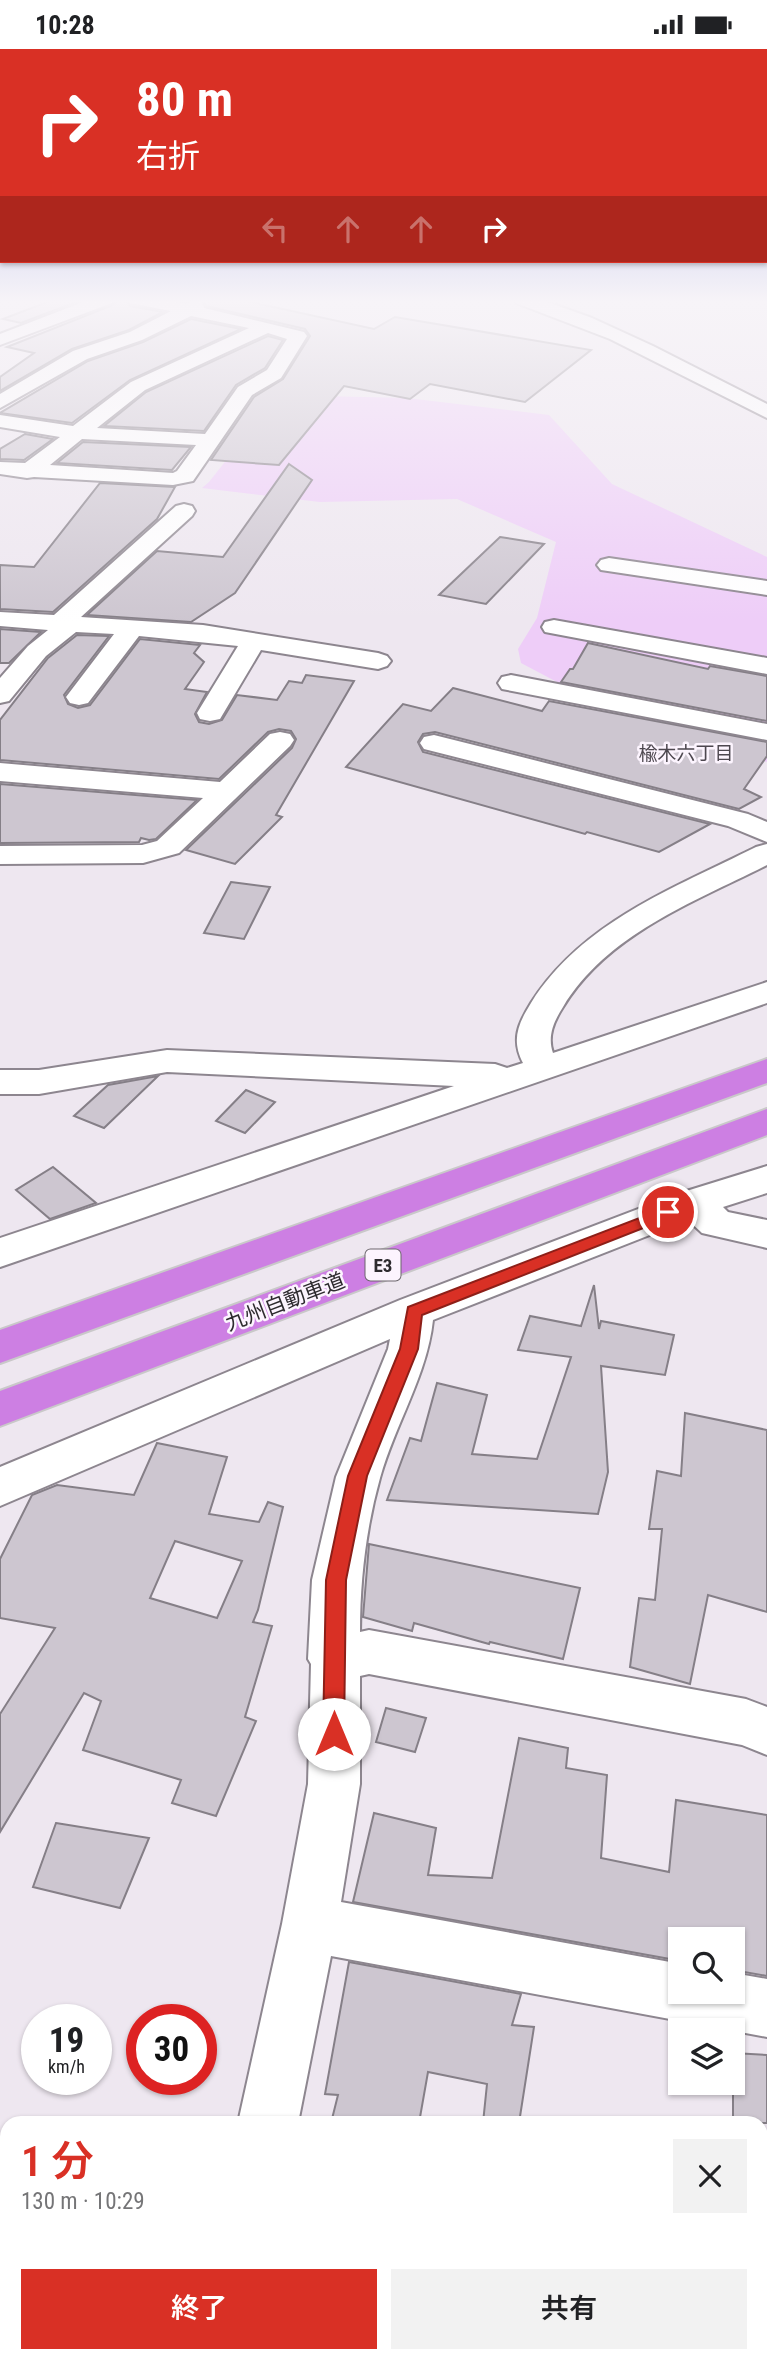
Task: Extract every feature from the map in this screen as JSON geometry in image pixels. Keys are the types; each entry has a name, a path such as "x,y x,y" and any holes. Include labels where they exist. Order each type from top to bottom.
{"highway":[{"path":"0,1347 767,1070"},
{"name":"九州自動車道","path":"0,1409 767,1121"}],"street":[{"path":"27,472 110,407"},
{"path":"0,468 27,472 173,479 185,476 234,407"},
{"path":"0,421 76,433 210,440"},
{"path":"0,695 37,651 184,511"},
{"path":"609,565 767,588"},
{"path":"0,618 203,633 378,661"},
{"path":"554,627 767,666"},
{"path":"79,697 132,628"},
{"path":"210,712 254,641"},
{"path":"511,683 767,732"},
{"path":"0,855 143,854 169,847 280,740"},
{"path":"434,743 738,820 767,833"},
{"path":"0,772 227,791"},
{"path":"529,1073 535,1028 551,993 574,969 621,929 767,853"},
{"path":"0,1253 767,992"},
{"path":"0,1082 39,1082 167,1061 529,1073"},
{"path":"0,1487 414,1311 694,1203 767,1179"},
{"path":"694,1203 716,1223 767,1234"},
{"path":"269,2116 310,1924 334,1784 333,1660 336,1580 358,1476 409,1349 414,1311"},
{"path":"333,1660 369,1652 746,1722 767,1731"},
{"path":"310,1924 767,2008"}],"shaded area":[{"path":"269,407 482,407 549,415 612,484 767,557 767,762 664,732 593,701 521,663 518,649 537,618 556,542 457,499 320,502 202,488"}],"building":[{"path":"10,407 94,407 72,423 0,413"},
{"path":"128,407 221,407 204,431 104,426"},
{"path":"247,407 327,407 279,465 211,460"},
{"path":"25,434 53,439 24,460 0,459 0,449"},
{"path":"83,442 191,447 172,470 57,463"},
{"path":"289,464 312,480 235,593 191,622 87,615 157,551 223,557"},
{"path":"100,483 175,487 157,519 53,612 0,609 0,565 34,567"},
{"path":"500,537 544,544 486,604 439,595"},
{"path":"0,629 41,632 9,663 0,663"},
{"path":"77,635 109,636 64,695 68,704 78,708 90,705 140,639 200,645 194,653 204,662 185,689 207,692 195,714 199,722 209,724 222,720 237,695 277,700 289,681 302,683 306,675 354,681 276,815 282,817 235,864 186,850 292,748 296,739 291,731 279,729 268,732 219,779 0,760 0,720 48,658"},
{"path":"588,643 708,669 710,666 767,676 767,721 561,682 570,669 573,669"},
{"path":"453,688 542,711 549,701 767,742 767,756 744,789 761,797 739,809 435,732 423,734 418,742 423,752 710,824 659,852 346,767 403,704 431,711"},
{"path":"0,784 197,800 156,839 141,838 139,842 0,843"},
{"path":"231,882 270,887 244,939 204,933"},
{"path":"158,1076 104,1128 74,1116 108,1085"},
{"path":"246,1090 275,1102 245,1133 216,1121"},
{"path":"53,1167 96,1203 50,1219 16,1190"},
{"path":"594,1285 599,1329 601,1321 674,1335 665,1375 601,1366 608,1472 598,1514 387,1500 410,1438 421,1441 437,1383 487,1395 472,1454 537,1459 571,1357 518,1350 530,1316 581,1326"},
{"path":"685,1413 767,1430 767,1612 708,1595 690,1684 630,1667 639,1598 655,1600 662,1529 649,1529 657,1471 681,1476"},
{"path":"157,1443 227,1457 209,1514 259,1522 268,1502 283,1507 253,1622 272,1626 245,1717 256,1721 216,1816 172,1803 181,1780 83,1750 101,1701 84,1693 0,1832 0,1714 55,1628 0,1618 0,1559 32,1495 57,1485 134,1495","holes":["175,1541 242,1561 217,1618 150,1598"]},
{"path":"369,1544 580,1588 563,1659 490,1642 489,1644 414,1623 412,1631 363,1617"},
{"path":"386,1708 426,1718 415,1752 376,1742"},
{"path":"519,1738 568,1748 566,1768 607,1775 601,1858 669,1872 676,1800 767,1815 767,1976 745,1972 745,1927 668,1927 668,1959 353,1902 374,1813 436,1828 428,1875 492,1878"},
{"path":"56,1823 149,1838 120,1908 33,1887"},
{"path":"349,1962 521,1994 512,2025 534,2027 520,2116 484,2116 487,2084 428,2072 420,2116 333,2116 338,2095 325,2094"},
{"path":"745,2054 767,2055 767,2116 733,2116 733,2095 745,2095"}],"district":[{"name":"楡木六丁目","path":"686,753"}],"route":[{"path":"334,1734 336,1580 358,1476 409,1349 414,1311 668,1212"}]}
